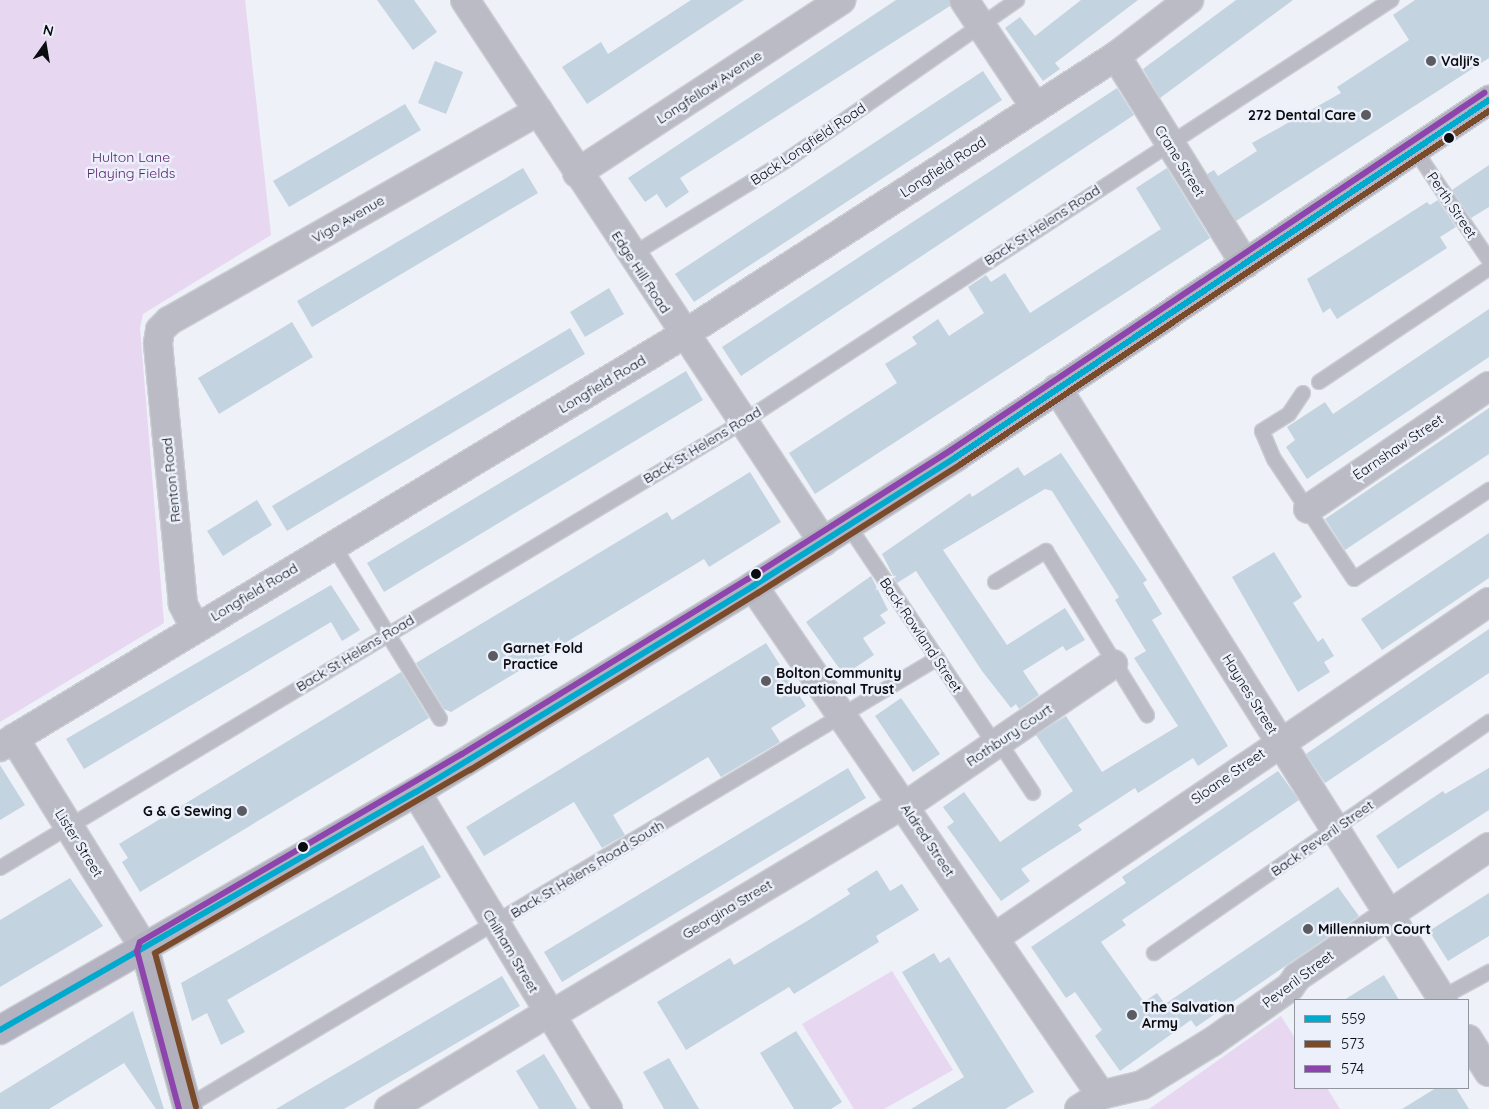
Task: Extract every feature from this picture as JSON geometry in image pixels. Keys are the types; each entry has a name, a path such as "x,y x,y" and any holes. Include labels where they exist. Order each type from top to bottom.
{"main road":[{"path":"0,1030 145,949 416,792 753,586 823,542 1245,264 1489,100"}],"street":[{"name":"Edge Hill Road","path":"465,0 630,256 823,542"},
{"name":"Longfellow Avenue","path":"577,173 841,0"},
{"path":"964,0 1036,107"},
{"name":"Longfield Road","path":"7,742 683,335 1116,56 1189,0"},
{"name":"Crane Street","path":"1116,56 1168,143 1245,264"},
{"name":"Vigo Avenue","path":"160,330 169,320 538,111"},
{"name":"Renton Road","path":"160,330 158,343 183,604 195,628"},
{"name":"Earnshaw Street","path":"1308,509 1489,386"},
{"name":"Haynes Street","path":"1057,388 1442,999"},
{"name":"Aldred Street","path":"753,586 994,938 1090,1102"},
{"name":"Sloane Street","path":"994,938 1279,741 1489,602"},
{"name":"Rothbury Court","path":"904,805 1113,664"},
{"name":"Lister Street","path":"7,742 68,826 145,949"},
{"name":"Chilham Street","path":"416,792 608,1109"},
{"name":"Georgina Street","path":"389,1109 904,805"},
{"name":"Peveril Street","path":"1090,1102 1142,1085 1212,1042 1388,916 1489,847"},
{"path":"145,949 186,1108"},
{"path":"1469,1041 1489,1072"}],"lane":[{"name":"Back Longfield Road","path":"630,256 787,160 1017,0"},
{"name":"Back St Helens Road","path":"0,868 742,423 1168,143 1391,0"},
{"name":"Perth Street","path":"1415,150 1489,260"},
{"path":"1319,382 1489,268"},
{"path":"1303,393 1289,414 1262,431 1274,458 1354,579 1489,490"},
{"name":"Back Rowland Street","path":"848,525 997,744 1033,793"},
{"path":"333,545 440,719"},
{"path":"996,582 1046,550 1102,638 1113,664 1147,715"},
{"name":"Back St Helens Road South","path":"186,1108 843,717 938,658"},
{"name":"Back Peveril Street","path":"1154,953 1489,722"},
{"path":"1442,999 1489,972"}],"green space":[{"name":"Hulton Lane Playing Fields","path":"0,0 245,0 271,235 143,314 140,328 164,623 0,722"},
{"path":"892,971 953,1070 884,1109 854,1109 802,1024"},
{"path":"1281,1016 1294,1036 1294,1089 1328,1089 1340,1109 1149,1109"}],"building":[{"path":"377,0 414,0 437,32 413,50"},
{"path":"691,0 744,0 587,104 562,67 601,42 608,54"},
{"path":"896,0 949,0 950,6 680,178 689,192 666,208 657,194 645,202 628,178"},
{"path":"1081,0 1138,0 1055,63 1060,69 1043,81 1005,28 1020,17 1035,36"},
{"path":"1236,0 1293,0 1160,98 1143,69"},
{"path":"1415,0 1489,0 1489,58 1236,221 1207,174 1214,170 1218,176 1257,151 1252,143 1341,93 1337,87 1409,40 1393,15"},
{"path":"435,61 463,72 446,114 418,103"},
{"path":"983,71 1002,100 694,302 675,274"},
{"path":"1117,88 1134,115 741,376 722,347"},
{"path":"405,104 421,130 289,207 273,181"},
{"path":"1489,165 1489,207 1471,218 1452,190"},
{"path":"523,168 538,193 312,327 297,301"},
{"path":"1167,168 1210,238 815,494 789,453 897,383 885,364 917,344 912,337 938,319 949,336 984,313 968,287 986,275 991,282 1005,273 1030,313 1161,229 1136,188"},
{"path":"1438,200 1456,227 1440,237 1447,248 1337,319 1330,308 1323,313 1307,279 1427,202 1430,205"},
{"path":"609,288 624,314 585,337 570,312"},
{"path":"1489,309 1489,357 1307,479 1286,447 1295,440 1287,427 1325,402 1333,414"},
{"path":"292,322 313,357 219,414 198,378"},
{"path":"570,328 585,354 287,531 272,506"},
{"path":"686,371 703,400 384,592 367,563"},
{"path":"1489,408 1489,454 1345,550 1325,519"},
{"path":"1061,453 1147,580 1143,583 1162,614 1152,620 1228,746 1198,766 1193,758 1138,793 1135,788 1078,825 1082,830 1021,869 1030,881 1001,901 947,827 954,822 943,807 964,792 1000,842 1073,791 1036,735 1066,716 1102,772 1178,726 1134,658 1146,651 1115,600 1119,597 1052,491 1045,489 943,550 1007,645 1065,608 1085,640 1066,651 1063,646 1023,671 1039,695 1019,709 1016,704 1011,708 982,671 916,571 897,583 882,554 970,493 972,497 1018,467 1024,476"},
{"path":"750,472 781,522 709,567 704,559 451,712 444,709 416,663 667,512 672,520"},
{"path":"257,500 272,525 223,556 207,531"},
{"path":"1489,533 1489,578 1382,650 1361,619"},
{"path":"1274,552 1302,597 1293,603 1318,642 1323,638 1334,656 1324,662 1330,672 1298,692 1232,577"},
{"path":"871,576 888,610 880,615 886,623 863,638 874,655 844,675 806,622"},
{"path":"331,585 360,630 342,641 331,622 84,769 66,739"},
{"path":"1489,629 1489,673 1325,783 1306,754"},
{"path":"766,643 806,706 771,728 780,742 721,777 708,757 613,815 625,835 602,848 574,802 484,856 466,827"},
{"path":"401,672 429,718 140,892 122,862 128,858 119,844"},
{"path":"901,698 940,754 913,772 875,716"},
{"path":"0,765 25,805 0,820"},
{"path":"848,768 866,798 562,982 544,952"},
{"path":"1489,768 1489,810 1398,869 1376,836 1443,791 1445,794"},
{"path":"1278,771 1299,800 1122,920 1126,925 1101,942 1144,1002 1157,993 1165,1004 1338,887 1359,916 1196,1027 1191,1020 1120,1071 1095,1036 1102,1030 1075,992 1066,998 1031,947 1126,883 1122,877"},
{"path":"423,845 441,877 227,1000 245,1032 221,1045 207,1013 192,1021 181,983"},
{"path":"877,870 890,891 902,884 919,910 876,936 879,942 794,994 789,987 686,1050 657,1002 730,958 734,965 850,894 847,889"},
{"path":"70,878 103,926 0,987 0,920"},
{"path":"1489,893 1489,936 1448,961 1429,931"},
{"path":"934,953 940,963 949,957 1034,1092 1005,1109 911,1109 964,1077 902,972"},
{"path":"1384,975 1398,999 1346,999"},
{"path":"502,976 520,1006 344,1109 276,1109"},
{"path":"133,1011 164,1109 156,1109 124,1063 49,1109 0,1109 0,1093"},
{"path":"796,1031 842,1102 831,1109 794,1109 760,1053"},
{"path":"544,1054 577,1109 539,1109 516,1071"},
{"path":"669,1058 699,1109 664,1109 643,1072"},
{"path":"1434,1089 1457,1089 1469,1109 1402,1109"}],"transit line":[{"name":"574","path":"179,1109 137,951 140,942 462,754 748,579 951,450 1484,93"},
{"name":"559","path":"0,1030 416,792 753,586 956,457 1489,100"},
{"name":"573","path":"196,1107 155,953 470,770 758,593 961,464 1489,111"}],"place":[{"name":"Valji's","path":"1431,61"},
{"name":"272 Dental Care","path":"1366,115"},
{"name":"Garnet Fold Practice","path":"493,656"},
{"name":"Bolton Community Educational Trust","path":"766,681"},
{"name":"G & G Sewing","path":"242,811"},
{"name":"Millennium Court","path":"1308,929"},
{"name":"The Salvation Army","path":"1132,1015"}]}
